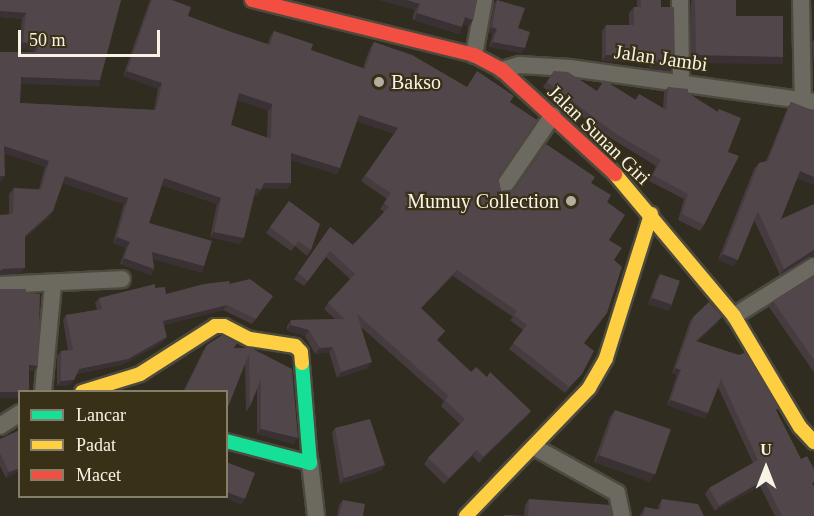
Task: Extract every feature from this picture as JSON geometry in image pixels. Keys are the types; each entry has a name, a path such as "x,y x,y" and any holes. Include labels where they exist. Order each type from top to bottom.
{"street":[{"name":"Jalan Sunan Giri","path":"252,0 474,55 502,70 592,150 651,214 734,316 800,427 814,442"},
{"path":"474,55 484,0"},
{"path":"680,0 681,82"},
{"path":"801,0 809,101"},
{"name":"Jalan Jambi","path":"502,70 540,65 681,82 809,101"},
{"path":"503,188 553,115"},
{"path":"466,516 589,388 606,358 651,214"},
{"path":"734,316 814,266"},
{"path":"0,285 122,279"},
{"path":"43,390 53,284"},
{"path":"104,390 140,374 215,326 224,326 250,339 294,346 302,352 316,516"},
{"path":"0,426 18,414"},
{"path":"228,442 246,449 310,463"},
{"path":"534,447 617,493 622,516"}],"building":[{"path":"0,0 121,0 100,80 21,77 20,103 156,110 162,83 127,71 152,0 172,0 191,7 188,16 270,45 274,31 313,44 311,50 365,69 374,42 412,55 467,87 477,71 514,96 510,102 537,120 498,177 501,191 515,189 546,144 595,177 591,183 611,195 607,202 625,215 609,240 622,248 614,260 622,267 607,313 584,343 594,351 582,374 569,387 513,343 527,325 514,315 517,311 457,270 421,308 445,331 437,340 471,372 476,367 487,377 490,372 531,411 483,457 477,450 449,478 428,458 465,419 445,400 449,396 357,314 372,362 341,372 333,347 320,348 309,330 291,325 291,320 345,319 328,303 355,274 330,251 308,281 298,273 330,227 353,245 389,207 384,203 391,193 365,176 398,128 359,115 340,168 291,153 291,183 264,183 261,190 256,188 244,238 214,232 221,198 164,178 149,223 212,241 204,266 152,252 154,269 124,258 130,242 117,237 128,198 65,176 53,211 25,236 25,268 0,271 0,215 13,214 14,188 41,190 49,161 4,146 5,176 0,176 0,52 37,52 38,45 23,42 26,13 0,11","holes":["239,93 272,104 271,139 231,125"]},
{"path":"407,0 477,0 473,20 465,17 462,27 417,13 420,4"},
{"path":"497,0 525,8 518,28 530,32 525,48 493,42 497,29 492,27"},
{"path":"641,0 661,0 661,7 674,7 675,65 654,62 654,56 606,55 606,25 634,25 634,7 641,7"},
{"path":"695,0 736,0 736,16 783,16 783,57 696,55"},
{"path":"554,71 568,72 597,91 604,80 636,100 639,94 666,110 668,87 688,89 688,93 718,112 719,109 741,118 728,152 739,156 704,225 682,214 688,194 653,175 661,160 616,134 547,82"},
{"path":"791,102 814,111 814,177 800,171 781,219 814,204 814,250 784,269 758,211 738,260 723,254 759,163 768,161"},
{"path":"289,201 320,224 311,250 298,241 295,246 270,227"},
{"path":"660,274 680,281 672,304 652,298"},
{"path":"814,275 814,360 773,301"},
{"path":"250,279 273,296 256,319 227,305 163,321 167,337 128,359 79,369 74,380 61,381 61,351 73,350 66,315 102,309 99,298 155,284 155,288 165,287 166,294 204,284 230,281 229,284"},
{"path":"0,289 26,289 26,294 40,294 38,366 29,365 29,390 0,392"},
{"path":"709,302 722,317 696,341 739,355 746,352 779,408 776,410 801,459 807,456 814,469 814,482 812,483 814,486 814,516 782,516 764,480 719,506 709,488 758,460 721,379 708,413 671,400 681,370 676,368 694,316"},
{"path":"222,335 237,343 234,348 251,348 292,369 298,438 261,429 261,379 250,406 249,354 228,407 228,390 185,390 207,345"},
{"path":"615,410 671,429 655,475 599,455"},
{"path":"370,419 385,465 344,478 335,428"},
{"path":"18,431 18,469 9,472 0,453 0,439"},
{"path":"228,463 255,473 245,499 228,493"},
{"path":"529,499 611,505 611,516 528,516"},
{"path":"662,499 698,504 704,516 643,516 645,507 660,510"},
{"path":"343,500 365,504 363,516 339,516"}],"traffic: fast":[{"path":"228,442 310,463 302,363"}],"traffic: slow":[{"path":"615,174 734,316 800,427 814,442"},
{"path":"466,516 589,388 606,358 651,214"},
{"path":"88,390 140,374 215,326 224,326 250,339 295,346 301,352 302,363"}],"traffic: jam":[{"path":"252,0 474,55 502,70 615,174"}],"place":[{"name":"Bakso","path":"379,82"},
{"name":"Mumuy Collection","path":"571,201"}]}
